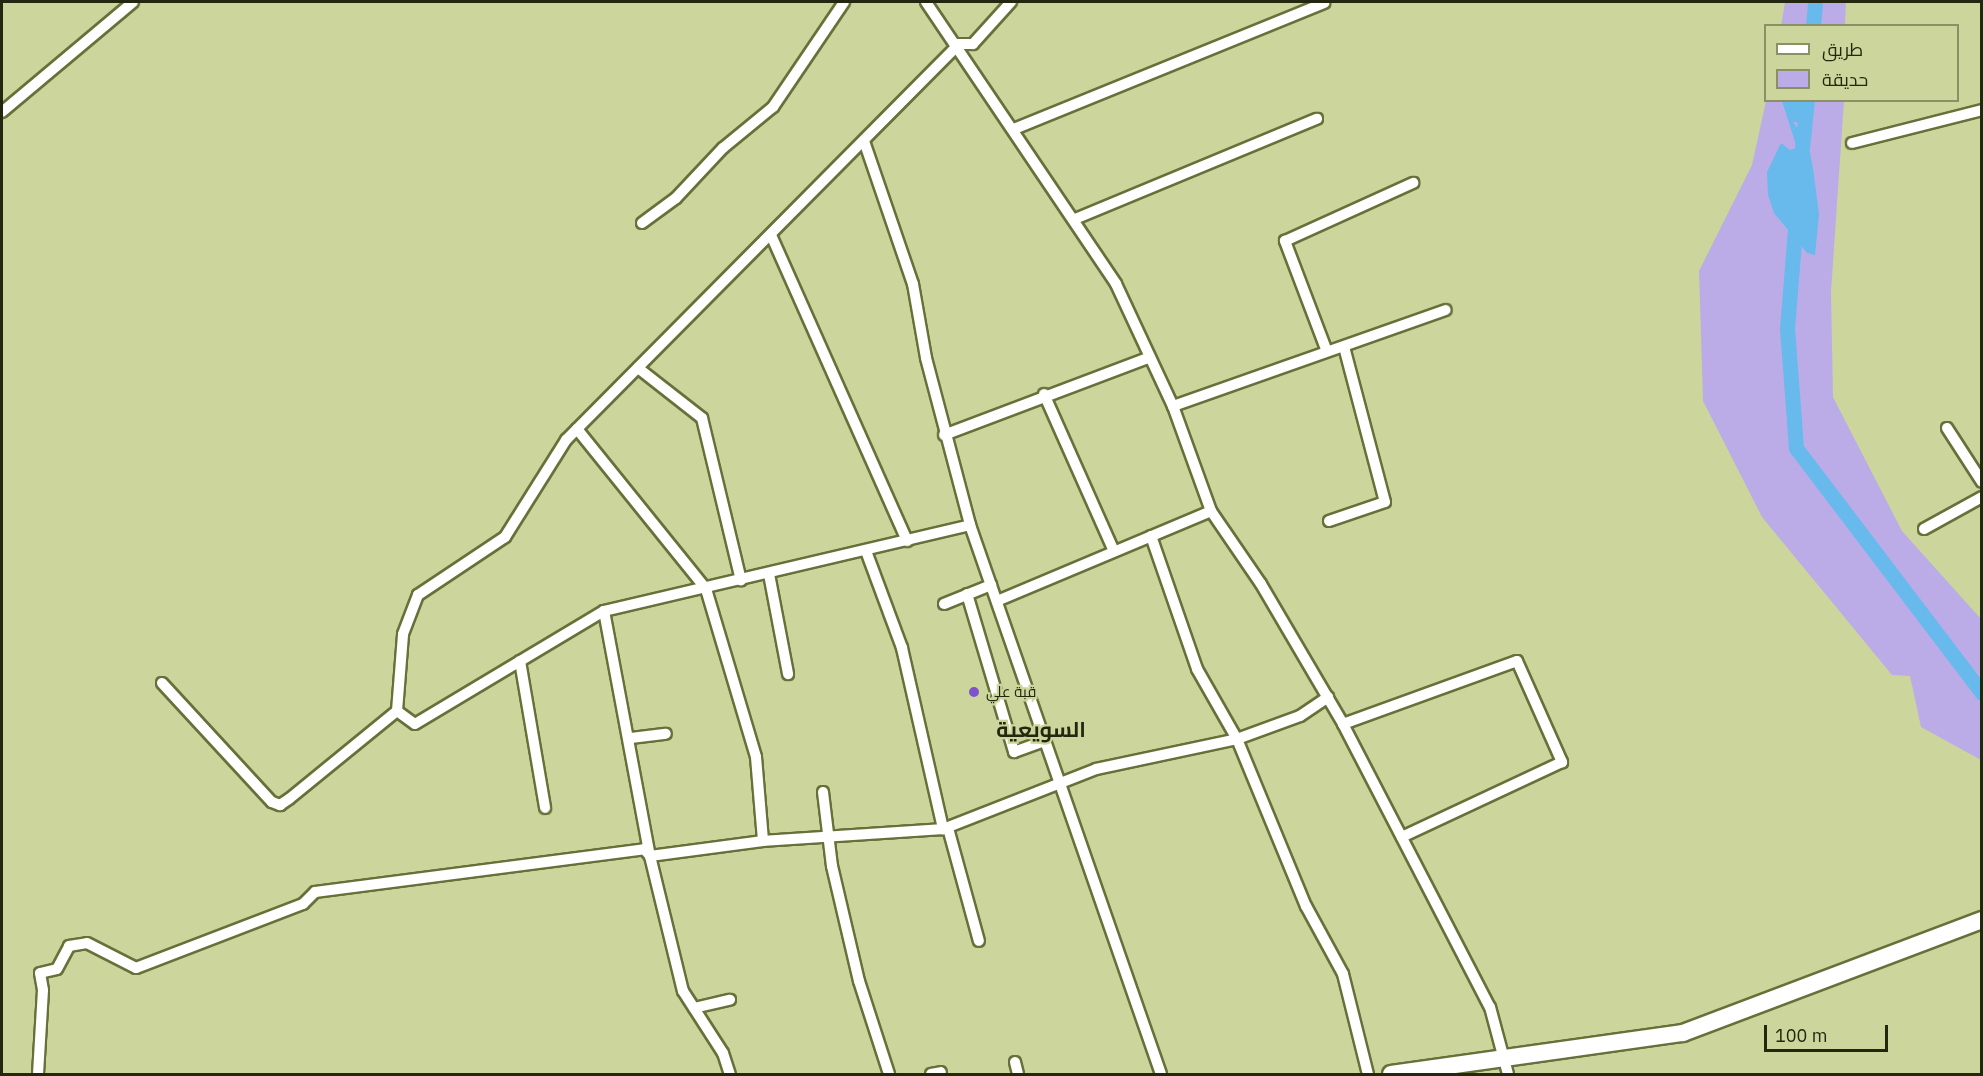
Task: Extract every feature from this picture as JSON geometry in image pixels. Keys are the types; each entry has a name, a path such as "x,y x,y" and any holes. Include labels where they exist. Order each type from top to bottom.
{"highway":[{"path":"1391,1074 1506,1066 1683,1033 1982,920"}],"street":[{"path":"2,112 133,2"},
{"path":"642,223 676,198 723,148 773,107 844,2"},
{"path":"926,2 958,44 1116,284 1173,406 1211,511 1261,584 1343,724 1490,1007 1506,1066"},
{"path":"162,683 223,754 280,805 397,711 403,634 418,595 505,537 577,429 958,44 972,44 1011,2"},
{"path":"1014,129 1324,3"},
{"path":"1852,143 1982,110"},
{"path":"1075,219 1317,119"},
{"path":"864,141 913,284 944,435 970,525 1045,741 1062,782 1161,1074"},
{"path":"1326,349 1285,241 1413,183"},
{"path":"771,235 908,540"},
{"path":"1173,406 1326,349 1344,347 1446,310"},
{"path":"1329,521 1384,502 1344,347"},
{"path":"944,435 1044,394 1150,357"},
{"path":"638,368 702,418 741,580"},
{"path":"1044,394 1114,551"},
{"path":"1947,428 1982,482"},
{"path":"577,429 706,589 756,757 763,841"},
{"path":"1924,529 1982,496"},
{"path":"997,601 1211,511"},
{"path":"397,711 415,724 604,611 706,589 970,525"},
{"path":"1151,537 1197,669 1238,739 1306,906 1343,974 1368,1074"},
{"path":"866,550 902,648 945,829 979,941"},
{"path":"769,574 788,674"},
{"path":"944,604 991,585"},
{"path":"967,594 1014,752 1045,741"},
{"path":"604,611 630,738 650,856 683,991 723,1053 730,1074"},
{"path":"520,661 545,808"},
{"path":"1343,724 1516,662 1562,762 1402,837"},
{"path":"650,856 763,841 945,829 1096,769 1238,739 1300,716 1328,697"},
{"path":"630,738 666,734"},
{"path":"823,792 859,981 889,1074"},
{"path":"38,1074 43,990 40,973 57,969 69,946 87,943 136,968 303,904 315,892 644,849 650,856"},
{"path":"694,1008 730,1000"},
{"path":"1015,1062 1018,1074"}],"green space":[{"path":"1785,2 1846,2 1845,24 1781,24"},
{"path":"1766,102 1844,102 1831,292 1833,397 1902,531 1981,619 1981,760 1921,727 1910,676 1892,675 1762,517 1703,401 1699,271 1752,165"}],"water":[{"path":"1782,102 1805,102 1809,112 1806,123 1793,122 1798,129 1805,128 1813,168 1819,214 1815,255 1807,253 1774,213 1768,195 1767,172 1781,143 1790,150 1797,148"}],"waterway":[{"path":"1813,24 1815,2"},
{"path":"1802,148 1807,102"},
{"path":"1796,217 1787,328 1796,448 1982,693"}],"place":[{"name":"قبة علي","path":"974,692"}],"district":[{"name":"السويعية","path":"1041,729"}]}
